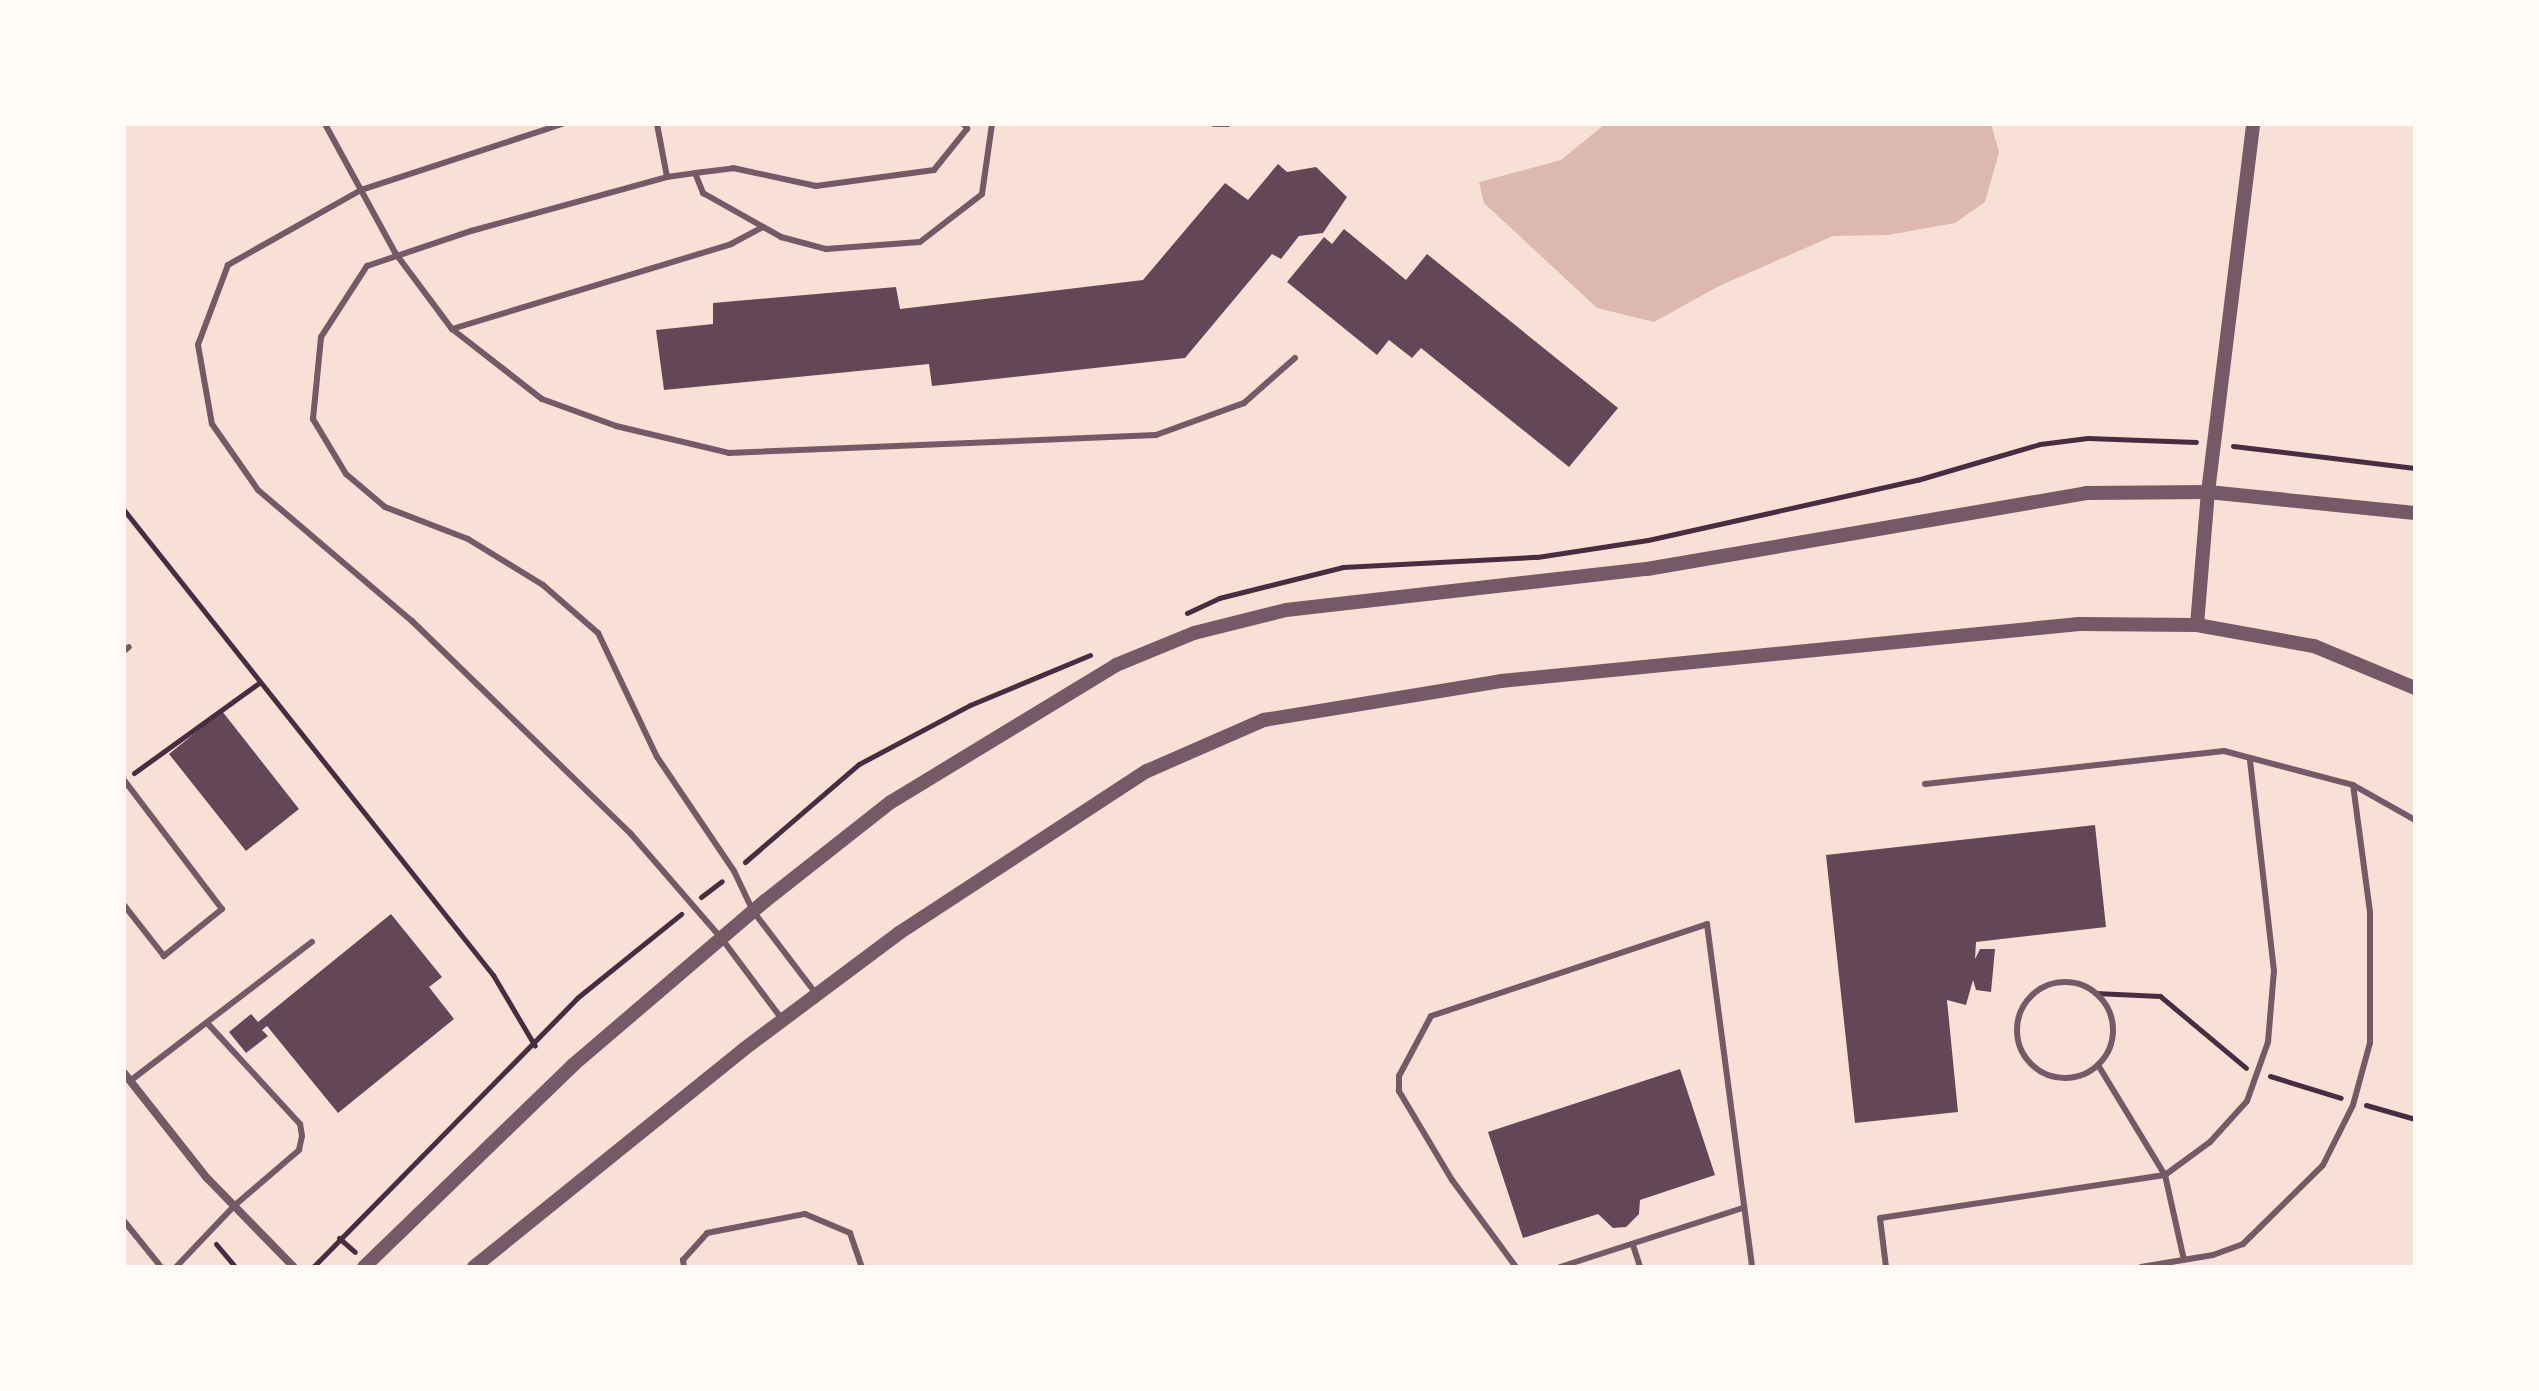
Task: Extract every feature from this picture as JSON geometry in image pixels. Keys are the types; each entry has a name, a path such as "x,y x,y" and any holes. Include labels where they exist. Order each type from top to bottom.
{"street":[{"path":"2197,625 2208,492 2253,124"},
{"path":"364,1267 573,1065 753,911 891,802 990,738 1116,665 1237,620 1498,583 1647,569 2086,493 2208,492 2415,513"},
{"path":"474,1267 783,1020 899,933 1147,771 1264,720 1501,681 2079,624 2197,625 2314,646 2415,688"},
{"path":"127,1077 234,1206 294,1267"}],"lane":[{"path":"325,124 396,254 452,329 542,399 616,426 729,453 1156,435 1244,403 1295,358"},
{"path":"562,124 361,190 228,265 198,345 212,424 258,490 350,565 507,709 693,904 783,1020"},
{"path":"657,124 667,177"},
{"path":"817,995 753,911 734,871 657,757 598,633 543,585 468,539 385,507 346,474 313,419 321,337 367,266 396,254 667,177 733,168 816,186 934,170 966,126 976,124"},
{"path":"695,173 703,193 763,227 826,249 920,242 982,194 992,124"},
{"path":"1214,124 1228,124"},
{"path":"452,329 731,244 763,227"},
{"path":"1925,784 2224,751 2353,785 2415,820"},
{"path":"1886,1267 1880,1218 2165,1175 2210,1142 2247,1101 2268,1042 2274,971 2269,898 2250,759"},
{"path":"124,905 164,956 222,909 126,779"},
{"path":"2141,1267 2180,1263 2243,1244 2272,1220 2323,1165 2353,1105 2370,1043 2370,912 2353,785"},
{"path":"1516,1267 1452,1180 1399,1091 1399,1076 1431,1016 1707,924 1752,1267"},
{"path":"127,1077 207,1023 312,942"},
{"path":"2063,982 2094,991 2106,1004 2112,1027 2108,1051 2098,1065 2071,1078 2056,1077 2029,1063 2017,1036 2017,1020 2032,994 2063,982"},
{"path":"176,1267 234,1206 299,1150 302,1136 300,1124 207,1023"},
{"path":"2098,1065 2165,1175 2180,1263"},
{"path":"1560,1267 1743,1208"},
{"path":"684,1267 683,1260 707,1233 805,1214 850,1233 862,1267"},
{"path":"124,1221 161,1267"},
{"path":"1633,1245 1640,1267"},
{"path":"2199,1257 2199,1267"}],"path":[{"path":"124,510 493,975 535,1046"},
{"path":"126,779 260,683"},
{"path":"313,1267 535,1046 577,998 734,871"},
{"path":"208,1234 235,1267"}],"shaded area":[{"path":"1605,124 1991,124 1999,152 1985,202 1955,223 1888,235 1833,236 1719,286 1654,322 1597,308 1484,203 1479,182 1561,160"}],"building":[{"path":"1278,164 1287,172 1316,167 1347,197 1323,233 1299,236 1281,259 1272,254 1185,358 932,386 929,364 664,390 656,330 713,324 713,303 896,287 900,309 1143,280 1225,183 1248,200"},
{"path":"1344,229 1406,280 1427,254 1618,408 1569,467 1421,348 1412,358 1389,340 1377,355 1287,282 1324,237 1332,244"},
{"path":"222,711 299,809 246,851 169,754"},
{"path":"2095,825 2106,927 1976,942 1975,959 1980,949 1995,949 1991,992 1976,990 1973,980 1966,1005 1947,1000 1958,1112 1855,1123 1826,855"},
{"path":"391,914 442,977 429,987 454,1019 338,1113 267,1026 262,1030 268,1036 246,1053 229,1032 251,1014 258,1022"},
{"path":"1680,1069 1715,1175 1640,1200 1639,1214 1626,1227 1613,1228 1598,1214 1523,1238 1488,1132"}]}
